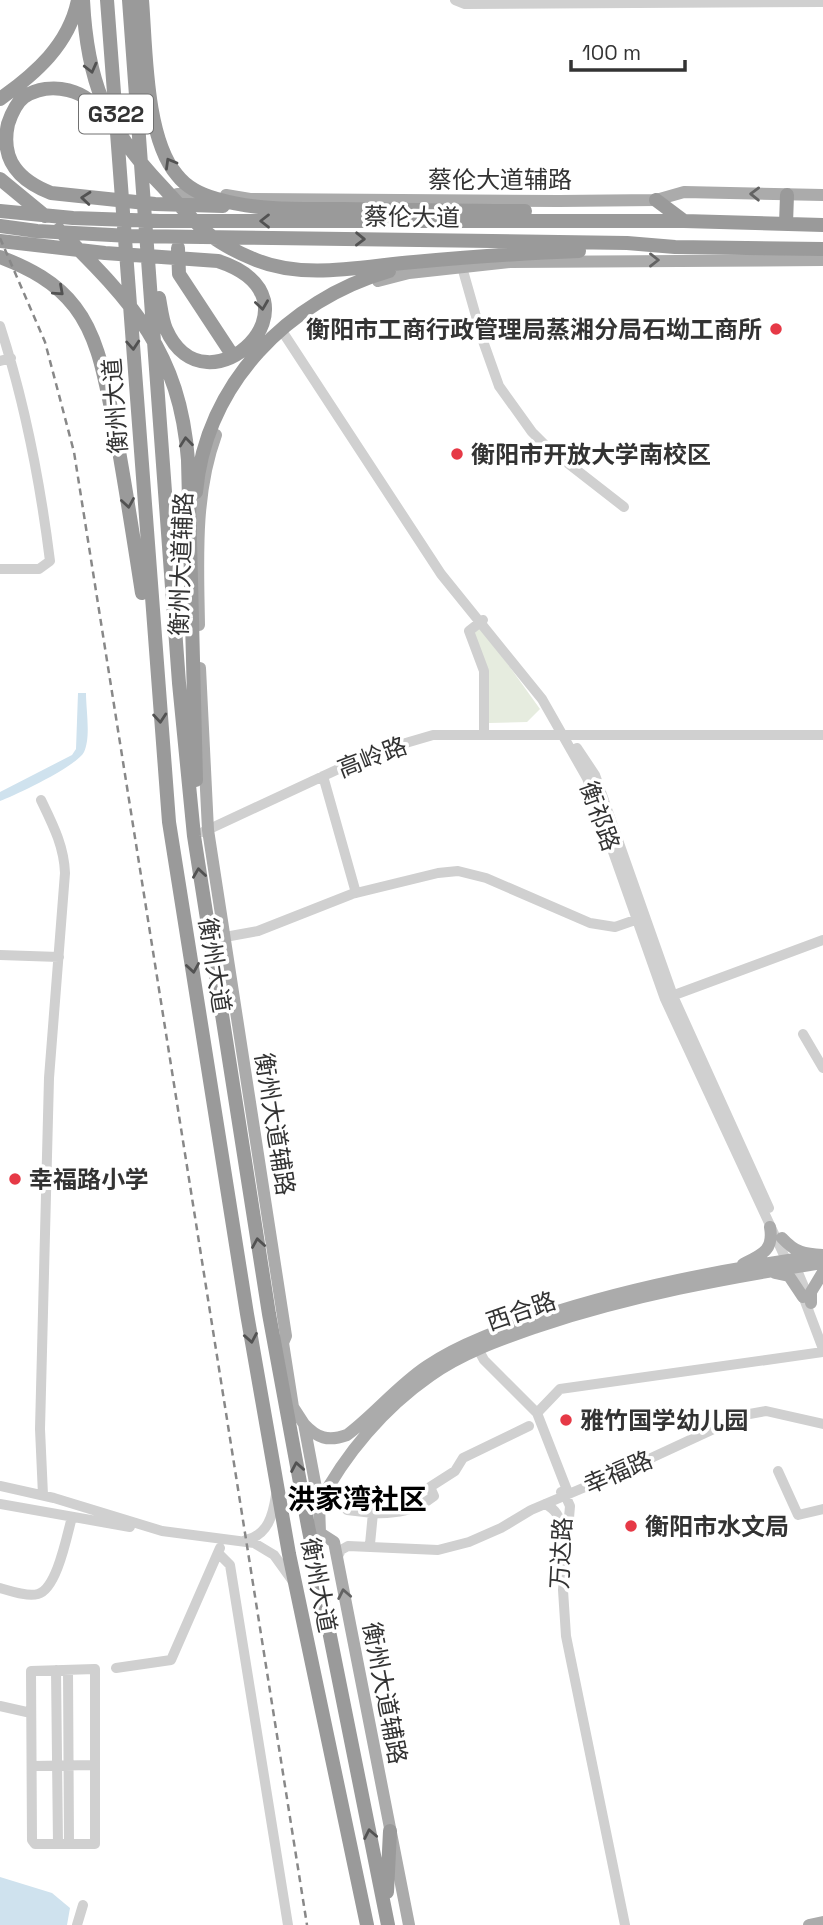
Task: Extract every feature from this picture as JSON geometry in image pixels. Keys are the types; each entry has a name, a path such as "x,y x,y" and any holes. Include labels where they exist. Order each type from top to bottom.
{"highway":[{"path":"0,99 37,71 52,55 67,31 80,0"},
{"path":"80,0 94,84 107,113 124,141 153,177 209,235 258,261 281,267 308,270 459,263"},
{"name":"衡州大道","path":"107,0 169,822 247,1314 277,1484 367,1925"},
{"name":"衡州大道","path":"129,0 179,683 194,836 228,1059 289,1403 389,1921"},
{"path":"142,0 152,105 166,160 177,176 194,191 218,200 276,209"},
{"path":"121,180 101,113 89,100 76,92 57,88 40,91 23,98 11,114 5,132 5,148 11,165 34,187 74,197 155,204 276,209 370,210 405,205 569,212 684,221"},
{"path":"0,179 39,210 111,281 148,328 175,388 186,436 196,773 194,836"},
{"path":"177,194 179,274 239,365"},
{"path":"786,224 787,195"},
{"path":"370,210 383,200"},
{"path":"656,200 684,221"},
{"name":"蔡伦大道","path":"0,211 73,218 203,221 684,221 804,224 823,221"},
{"name":"蔡伦大道","path":"0,226 83,234 823,249"},
{"path":"0,241 105,253 218,261 235,267 248,275 257,287 264,312 262,325 248,348 236,356 208,362 183,353 165,328 146,227"},
{"path":"190,559 197,478 214,421 227,394 251,359 296,316 318,300 347,285 396,269 459,263 518,253 675,247"},
{"path":"0,257 40,276 60,290 76,308 88,329 104,378 157,688"},
{"path":"389,1921 390,1831"}],"main road":[{"name":"蔡伦大道辅路","path":"177,194 223,194 250,199 383,200 405,205 656,200 684,192 823,195"},
{"path":"285,333 324,304 354,290 387,278 459,263 558,260 823,260"},
{"name":"衡州大道辅路","path":"285,333 239,365 214,441 200,509 200,656 208,830 286,1336 284,1343 289,1403 304,1423 319,1504"},
{"path":"732,1269 770,1246 770,1227"},
{"path":"782,1238 793,1250 802,1254 823,1255"},
{"name":"西合路","path":"314,1530 319,1504 331,1482 377,1421 432,1374 478,1349 567,1317 613,1304 765,1272 823,1255"},
{"name":"西合路","path":"304,1423 320,1437 338,1439 355,1429 396,1390 427,1366 474,1340 542,1316 612,1295 732,1269 823,1264"},
{"path":"765,1272 789,1276 807,1300 823,1272"},
{"path":"314,1530 334,1542"},
{"name":"衡州大道辅路","path":"334,1542 410,1925"},
{"path":"808,1925 823,1922"}],"street":[{"path":"455,0 465,4 823,4"},
{"path":"459,263 499,386 532,432 547,447 624,507"},
{"path":"0,326 5,360 41,490 50,561 39,569 1,569"},
{"name":"衡祁路","path":"285,333 441,574 542,699 594,775 669,997 782,1238 823,1334"},
{"path":"481,621 469,631 484,671 484,734"},
{"name":"高岭路","path":"194,836 375,752 433,735 823,735"},
{"name":"衡祁路","path":"566,736 587,778 669,997 770,1227 791,1264"},
{"path":"323,776 356,893"},
{"path":"41,800 65,857 49,1105 40,1429 43,1496"},
{"path":"225,937 258,931 356,893 438,873 458,871 486,878 590,923 615,926 638,919"},
{"path":"669,997 823,940"},
{"path":"0,955 59,957"},
{"path":"803,1034 823,1068"},
{"name":"衡祁路","path":"807,1300 823,1351"},
{"path":"478,1349 484,1360 537,1413 563,1494"},
{"path":"537,1413 560,1389 823,1351"},
{"name":"幸福路","path":"334,1542 440,1547 500,1524 744,1411 767,1408 823,1422"},
{"name":"幸福路","path":"337,1558 341,1550 348,1546 440,1547 469,1542 563,1494 744,1415 766,1411 823,1422"},
{"path":"347,1510 373,1513 405,1512 426,1503 434,1496 430,1487 455,1471 463,1458 529,1426"},
{"path":"778,1471 798,1514 823,1509"},
{"path":"245,1541 261,1534 270,1521 277,1484"},
{"path":"0,1486 162,1531"},
{"path":"570,1506 571,1498 578,1489"},
{"name":"万达路","path":"563,1494 570,1506 562,1590 566,1636 612,1875 619,1925"},
{"name":"万达路","path":"563,1494 558,1591 560,1637 625,1925"},
{"path":"0,1504 162,1531 245,1541 274,1555 296,1586"},
{"path":"545,1504 559,1515 563,1529"},
{"path":"370,1544 373,1513"},
{"path":"0,1588 36,1595 46,1590 53,1581 72,1517"},
{"path":"116,1668 172,1660 224,1538"},
{"path":"218,1553 230,1565 288,1925"},
{"path":"56,1670 63,1765 64,1844"},
{"path":"63,1765 68,1670"},
{"path":"68,1670 95,1670 95,1844 35,1844 32,1840 31,1671 68,1670"},
{"path":"0,1706 31,1713"},
{"path":"32,1766 95,1765"},
{"path":"77,1925 83,1905"}],"shaded area":[{"path":"481,627 540,709 527,722 489,723 489,672 474,633"}],"water":[{"path":"78,693 86,693 88,731 84,752 59,772 0,801 0,792 72,755 76,749"},
{"path":"0,1877 52,1893 70,1908 67,1925 0,1925"}],"railway":[{"path":"0,238 45,342 74,452 307,1925"}],"place":[{"name":"衡阳市工商行政管理局蒸湘分局石坳工商所","path":"776,329"},
{"name":"衡阳市开放大学南校区","path":"457,454"},
{"name":"幸福路小学","path":"15,1179"},
{"name":"雅竹国学幼儿园","path":"566,1420"},
{"name":"衡阳市水文局","path":"631,1526"}],"district":[{"name":"洪家湾社区","path":"357,1499"}]}
